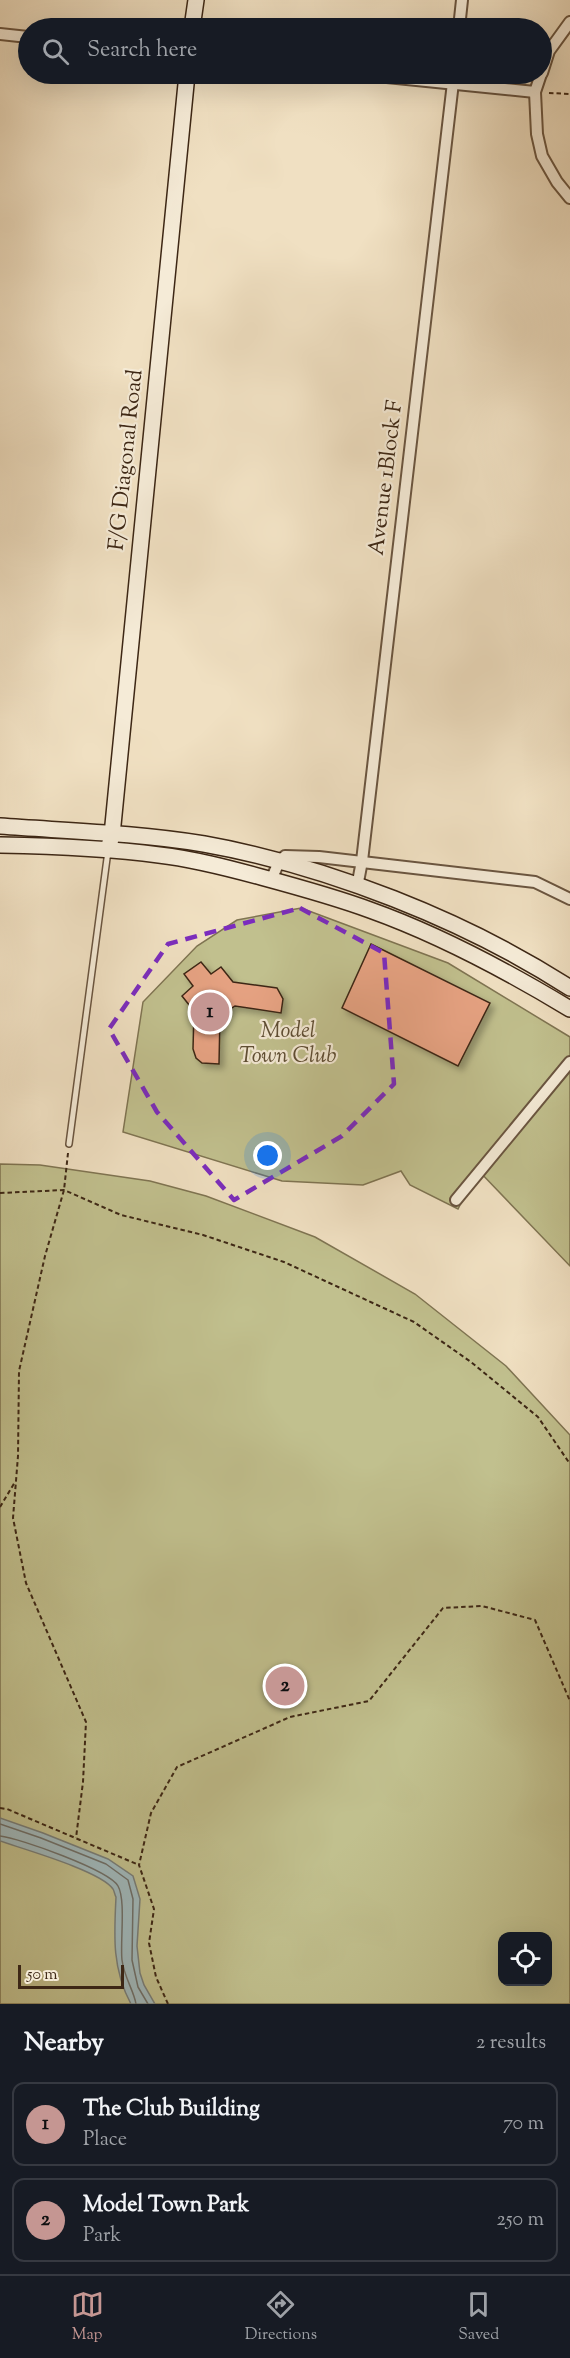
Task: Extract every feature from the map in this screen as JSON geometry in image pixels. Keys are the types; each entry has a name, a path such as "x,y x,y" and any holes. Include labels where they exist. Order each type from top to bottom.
{"main road":[{"path":"193,18 196,0"},
{"name":"F/G Diagonal Road","path":"110,842 187,84"},
{"path":"0,826 110,842 220,866 371,910 482,960 570,1009"},
{"path":"0,845 110,842 202,844 279,862 314,871 442,919 504,949 570,988"}],"street":[{"path":"460,18 462,0"},
{"path":"552,47 570,22"},
{"path":"0,34 18,36"},
{"name":"Avenue 1Block F","path":"357,887 362,861 453,84"},
{"path":"485,84 535,92"},
{"path":"538,84 535,92 537,134 542,156 557,182 570,198"},
{"path":"271,880 281,858 290,855 362,861 536,882 570,899"},
{"path":"456,1200 570,1062"}],"lane":[{"path":"69,1144 110,842"}],"path":[{"path":"535,92 570,94"},
{"path":"69,1144 63,1190 19,1371 13,1518 26,1583 86,1722 83,1782 76,1838"},
{"path":"0,1193 63,1190 121,1215 203,1235 284,1262 414,1322 471,1362 538,1417 570,1464"},
{"path":"0,1507 16,1480"},
{"path":"168,2004 156,1977 148,1943 154,1909 139,1864 152,1813 177,1767 290,1718 369,1701 443,1608 482,1606 535,1620 570,1701"},
{"path":"0,1808 139,1864"}],"highlighted area":[{"path":"300,908 384,953 394,1084 342,1136 234,1200 157,1112 109,1029 168,944"}],"green space":[{"name":"Model Town Club","path":"301,908 448,963 570,1037 570,1266 478,1170 458,1209 410,1185 401,1171 363,1185 282,1181 123,1132 143,1002 197,946 237,920"},
{"path":"0,1164 40,1165 150,1181 206,1196 315,1237 415,1294 506,1366 570,1435 570,2004 0,2004"}],"water":[{"path":"0,1818 108,1859 133,1876 140,1899 137,1946 140,1973 155,2004 131,2004 120,1978 116,1952 116,1897 113,1889 106,1882 78,1868 0,1841"}],"building":[{"path":"371,944 490,1003 458,1066 342,1008"},
{"path":"201,962 211,974 221,967 233,982 277,988 283,999 281,1013 235,1006 220,1016 219,1064 202,1063 196,1058 193,1049 194,1011 182,996 193,986 184,974"}],"place":[{"name":"The Club Building","path":"210,1012"},
{"name":"Model Town Park","path":"285,1686"}]}
